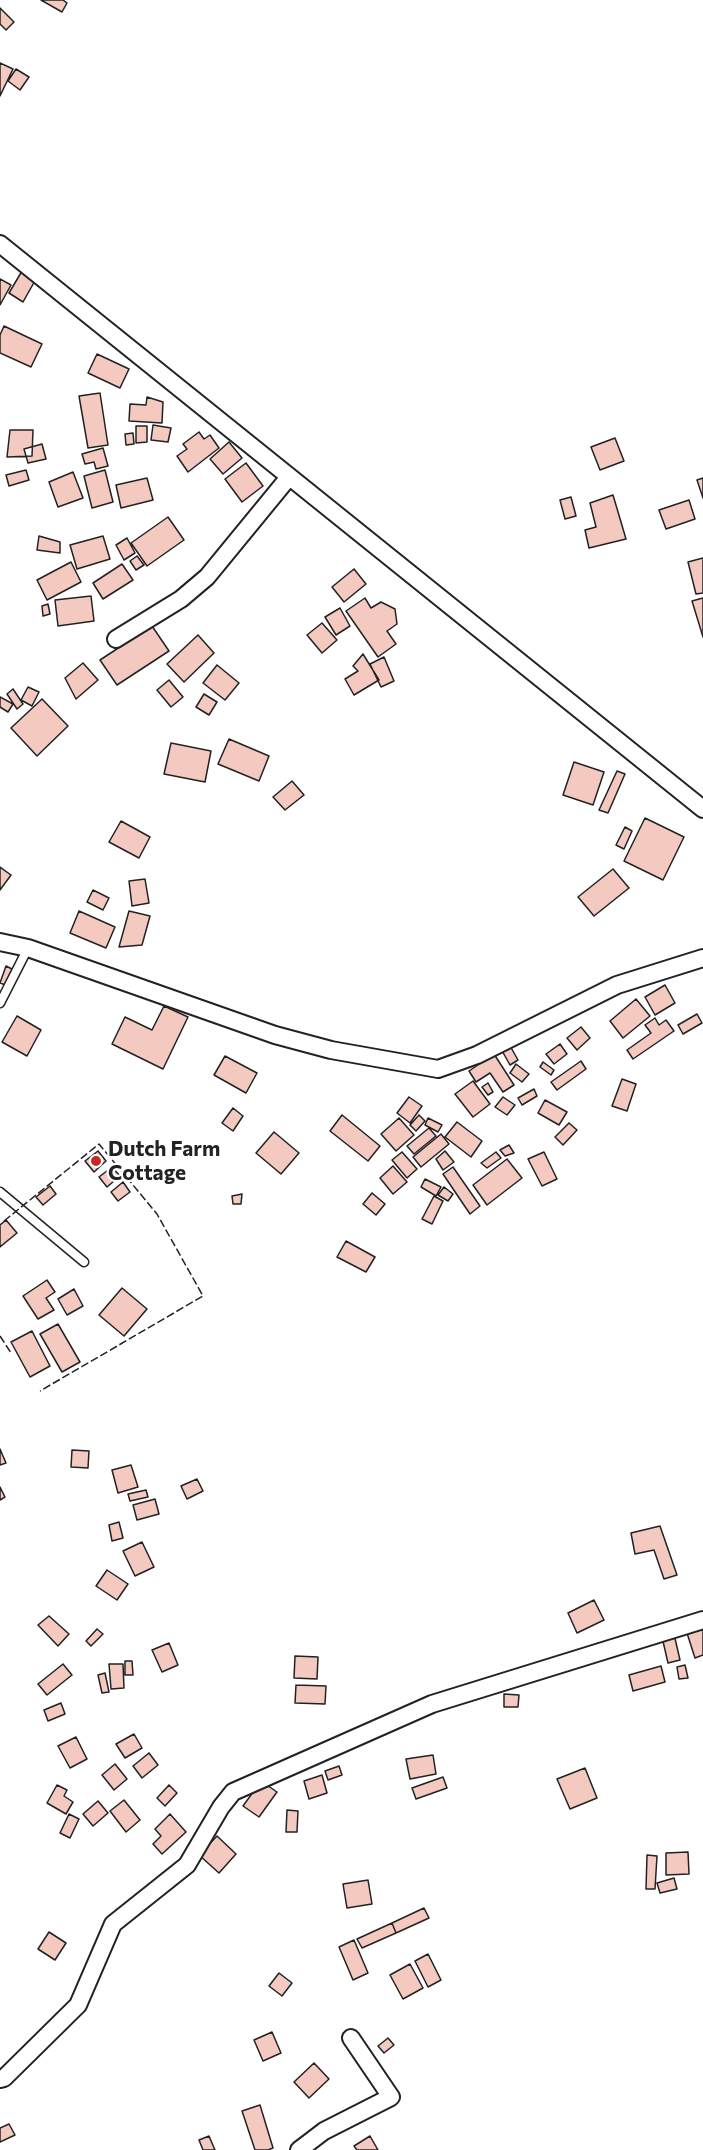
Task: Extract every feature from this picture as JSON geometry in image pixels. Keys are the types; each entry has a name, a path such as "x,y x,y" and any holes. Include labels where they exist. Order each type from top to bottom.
{"street":[{"path":"0,244 703,809"},
{"path":"116,639 181,599 207,577 289,477"},
{"path":"0,942 28,948 275,1035 332,1050 438,1069 477,1055 617,985 703,958"},
{"path":"0,2079 4,2078 78,2005 113,1924 187,1864 221,1807 233,1792 432,1704 702,1618"},
{"path":"299,2150 324,2131 391,2097 351,2038"}],"lane":[{"path":"0,1003 28,948"},
{"path":"0,1192 84,1262"}],"building":[{"path":"41,0 63,0 67,3 62,12"},
{"path":"0,8 14,22 6,30 0,24"},
{"path":"0,63 13,69 0,96"},
{"path":"16,69 29,77 20,90 8,81"},
{"path":"22,271 36,279 23,302 9,293"},
{"path":"0,279 11,285 0,305"},
{"path":"4,326 42,344 31,367 0,353 0,335"},
{"path":"97,354 129,369 120,388 88,373"},
{"path":"100,393 108,445 88,448 79,396"},
{"path":"147,397 163,402 162,423 129,421 130,404 146,405"},
{"path":"153,425 171,428 168,442 151,440"},
{"path":"136,426 147,426 147,442 136,443"},
{"path":"10,430 33,430 32,456 7,457"},
{"path":"199,432 204,439 210,435 219,448 188,472 177,456 187,449 183,444"},
{"path":"133,433 134,444 126,445 125,434"},
{"path":"615,438 624,461 600,470 591,447"},
{"path":"229,442 242,458 223,474 210,459"},
{"path":"42,444 46,459 28,463 24,449"},
{"path":"103,448 108,466 96,469 94,462 85,464 82,454"},
{"path":"246,463 263,486 242,502 225,479"},
{"path":"26,470 29,480 9,486 6,475"},
{"path":"105,470 113,502 92,508 84,476"},
{"path":"73,472 83,498 58,507 49,482"},
{"path":"147,478 153,500 121,508 116,485"},
{"path":"703,478 703,498 697,480"},
{"path":"613,495 626,539 589,548 585,530 596,527 590,503"},
{"path":"571,497 576,516 565,519 560,500"},
{"path":"689,500 695,519 666,529 659,510"},
{"path":"168,517 184,540 147,566 131,543"},
{"path":"39,536 60,542 60,553 37,550"},
{"path":"103,536 110,559 77,569 70,545"},
{"path":"127,538 135,553 124,560 116,545"},
{"path":"137,556 144,565 136,570 130,561"},
{"path":"703,558 703,593 696,594 688,562"},
{"path":"71,562 81,582 47,600 37,580"},
{"path":"122,564 133,580 103,599 93,583"},
{"path":"354,569 366,584 344,602 332,587"},
{"path":"91,596 94,621 58,626 55,600"},
{"path":"365,598 371,608 381,602 395,609 397,624 387,631 396,644 378,657 346,611"},
{"path":"703,598 703,637 692,601"},
{"path":"48,604 50,614 43,616 42,606"},
{"path":"340,608 350,626 336,635 325,617"},
{"path":"322,623 337,640 322,653 307,635"},
{"path":"152,626 169,651 117,685 100,660"},
{"path":"198,635 214,653 184,682 167,664"},
{"path":"363,654 379,680 354,695 345,679 358,671 353,666"},
{"path":"384,657 394,681 381,687 370,664"},
{"path":"83,663 98,680 76,699 65,678"},
{"path":"217,665 239,683 225,700 203,683"},
{"path":"169,680 183,697 171,707 157,690"},
{"path":"28,687 39,692 32,706 21,700"},
{"path":"13,689 23,704 17,709 7,694"},
{"path":"204,694 217,702 209,715 196,707"},
{"path":"0,697 13,704 8,712 0,707"},
{"path":"42,699 68,726 37,756 11,728"},
{"path":"229,739 269,756 259,781 218,764"},
{"path":"171,743 211,751 205,782 164,774"},
{"path":"574,762 604,772 593,805 563,795"},
{"path":"617,771 625,774 608,813 599,810"},
{"path":"292,781 304,795 285,810 273,797"},
{"path":"645,818 684,837 663,880 624,861"},
{"path":"121,821 150,837 139,858 109,842"},
{"path":"625,827 632,831 624,849 616,845"},
{"path":"0,867 11,875 0,890"},
{"path":"613,869 629,888 594,916 578,897"},
{"path":"145,879 149,903 132,906 129,881"},
{"path":"93,890 109,898 103,910 87,902"},
{"path":"79,911 115,927 106,948 70,933"},
{"path":"129,911 150,916 142,945 119,947"},
{"path":"6,966 14,970 8,986 0,983"},
{"path":"665,985 675,1003 655,1015 645,997"},
{"path":"636,999 650,1016 623,1038 610,1021"},
{"path":"164,1006 188,1017 163,1069 112,1044 125,1017 152,1030"},
{"path":"697,1014 702,1023 683,1034 678,1025"},
{"path":"17,1016 41,1030 27,1056 2,1042"},
{"path":"655,1018 659,1025 666,1020 674,1031 633,1059 627,1050 651,1033 645,1025"},
{"path":"581,1027 590,1038 577,1050 567,1038"},
{"path":"509,1044 518,1060 510,1065 501,1049"},
{"path":"560,1044 567,1054 554,1064 546,1054"},
{"path":"494,1054 514,1085 503,1092 490,1073 476,1082 469,1071"},
{"path":"225,1056 257,1073 246,1093 214,1075"},
{"path":"581,1061 586,1069 557,1090 551,1082"},
{"path":"543,1062 554,1070 551,1075 540,1067"},
{"path":"516,1064 529,1074 522,1082 510,1073"},
{"path":"622,1079 636,1084 627,1111 612,1106"},
{"path":"473,1081 490,1104 473,1117 455,1094"},
{"path":"488,1083 493,1092 488,1095 482,1087"},
{"path":"534,1089 537,1096 522,1105 518,1098"},
{"path":"409,1097 422,1106 410,1123 397,1113"},
{"path":"503,1097 515,1105 507,1115 495,1107"},
{"path":"545,1100 567,1112 559,1125 538,1113"},
{"path":"233,1108 243,1116 233,1131 222,1123"},
{"path":"342,1115 380,1146 368,1161 330,1131"},
{"path":"419,1115 425,1121 416,1131 410,1125"},
{"path":"399,1118 414,1135 396,1151 381,1134"},
{"path":"428,1118 442,1125 438,1132 425,1125"},
{"path":"457,1122 482,1141 471,1157 445,1137"},
{"path":"569,1123 577,1130 563,1145 555,1137"},
{"path":"429,1128 436,1136 414,1154 407,1146"},
{"path":"274,1132 299,1153 281,1174 256,1153"},
{"path":"441,1134 449,1144 421,1167 413,1157"},
{"path":"509,1145 514,1153 505,1156 500,1150"},
{"name":"Dutch Farm Cottage","path":"98,1151 106,1161 94,1172 85,1161"},
{"path":"445,1151 454,1162 443,1170 436,1159"},
{"path":"402,1152 417,1169 407,1178 392,1160"},
{"path":"496,1152 501,1158 487,1168 481,1163"},
{"path":"544,1152 557,1179 542,1186 528,1159"},
{"path":"507,1159 522,1178 487,1205 473,1185"},
{"path":"393,1166 407,1182 393,1194 380,1178"},
{"name":"Dutch Farm Cottage","path":"112,1167 120,1176 107,1187 99,1177"},
{"path":"453,1167 480,1206 470,1214 443,1174"},
{"path":"425,1179 441,1187 436,1196 421,1187"},
{"name":"Dutch Farm Cottage","path":"123,1182 130,1192 118,1201 111,1192"},
{"path":"50,1186 56,1194 43,1205 36,1197"},
{"path":"444,1187 453,1194 448,1201 438,1195"},
{"path":"372,1193 385,1204 376,1215 363,1204"},
{"path":"242,1194 241,1204 233,1204 232,1196"},
{"path":"434,1196 443,1201 432,1224 422,1219"},
{"path":"6,1220 17,1233 0,1247 0,1225"},
{"path":"346,1241 375,1257 366,1272 337,1257"},
{"path":"47,1280 55,1292 46,1298 54,1310 38,1319 23,1296"},
{"path":"122,1288 147,1309 124,1336 99,1315"},
{"path":"74,1289 83,1306 67,1315 58,1299"},
{"path":"58,1324 80,1362 62,1372 40,1334"},
{"path":"32,1331 50,1366 30,1377 11,1342"},
{"path":"0,1449 6,1463 0,1465"},
{"path":"72,1450 89,1451 88,1468 71,1467"},
{"path":"131,1465 138,1487 118,1493 112,1470"},
{"path":"197,1479 203,1491 187,1499 181,1486"},
{"path":"0,1487 5,1497 0,1500"},
{"path":"146,1490 148,1497 130,1501 128,1494"},
{"path":"155,1499 159,1514 137,1520 133,1505"},
{"path":"119,1522 123,1538 112,1541 109,1525"},
{"path":"660,1526 677,1575 664,1579 654,1550 635,1554 631,1533"},
{"path":"142,1542 154,1567 135,1576 123,1551"},
{"path":"107,1570 128,1584 117,1600 96,1586"},
{"path":"594,1600 604,1620 577,1633 568,1613"},
{"path":"49,1616 69,1634 58,1646 38,1625"},
{"path":"703,1625 703,1655 695,1658 686,1630"},
{"path":"97,1629 103,1634 91,1646 86,1641"},
{"path":"674,1634 680,1660 668,1663 662,1637"},
{"path":"169,1643 178,1665 162,1672 152,1650"},
{"path":"295,1656 318,1657 317,1679 294,1678"},
{"path":"125,1661 132,1661 133,1675 125,1675"},
{"path":"63,1664 72,1675 47,1695 38,1684"},
{"path":"109,1664 123,1664 124,1688 111,1689"},
{"path":"685,1665 688,1678 679,1679 677,1667"},
{"path":"661,1666 665,1682 633,1691 629,1675"},
{"path":"105,1673 109,1692 102,1693 98,1675"},
{"path":"296,1685 326,1686 325,1704 295,1703"},
{"path":"504,1694 519,1695 518,1707 504,1707"},
{"path":"61,1703 65,1714 48,1721 44,1710"},
{"path":"134,1734 142,1748 125,1758 116,1744"},
{"path":"76,1737 87,1759 70,1768 58,1746"},
{"path":"149,1753 158,1765 142,1778 133,1766"},
{"path":"433,1755 436,1774 410,1779 406,1759"},
{"path":"115,1764 127,1779 114,1790 102,1775"},
{"path":"339,1766 342,1775 328,1780 325,1771"},
{"path":"585,1768 597,1798 570,1809 557,1779"},
{"path":"322,1775 327,1793 309,1799 304,1781"},
{"path":"443,1777 447,1788 416,1799 412,1788"},
{"path":"261,1781 277,1792 259,1817 243,1806"},
{"path":"57,1785 67,1790 64,1796 73,1802 66,1814 47,1803"},
{"path":"169,1785 177,1793 165,1806 157,1798"},
{"path":"124,1800 140,1820 126,1832 110,1811"},
{"path":"98,1801 108,1813 93,1826 83,1814"},
{"path":"287,1810 298,1811 297,1832 286,1832"},
{"path":"69,1814 79,1819 70,1838 60,1833"},
{"path":"170,1814 186,1832 162,1854 153,1844 161,1836 155,1829"},
{"path":"217,1836 236,1854 219,1873 199,1855"},
{"path":"688,1852 689,1874 666,1875 666,1853"},
{"path":"647,1855 657,1856 655,1889 646,1889"},
{"path":"674,1878 677,1889 660,1893 657,1883"},
{"path":"368,1880 372,1904 347,1908 343,1884"},
{"path":"424,1908 429,1918 396,1933 392,1923"},
{"path":"392,1923 396,1933 362,1948 357,1939"},
{"path":"49,1932 66,1943 55,1960 38,1949"},
{"path":"354,1940 368,1973 353,1980 339,1947"},
{"path":"428,1954 441,1980 428,1987 415,1961"},
{"path":"410,1964 423,1988 403,1999 390,1975"},
{"path":"279,1973 292,1983 282,1996 269,1986"},
{"path":"272,2032 281,2053 263,2061 254,2040"},
{"path":"388,2038 394,2045 384,2053 378,2046"},
{"path":"314,2063 329,2079 309,2098 294,2082"},
{"path":"260,2105 273,2148 268,2150 255,2150 242,2111"},
{"path":"9,2124 15,2135 0,2142 0,2128"},
{"path":"209,2136 215,2150 203,2150 199,2140"},
{"path":"370,2136 378,2150 357,2150 354,2146"}],"fence":[{"path":"4,1221 99,1144 157,1214 203,1296 40,1391"},
{"path":"0,1336 11,1353"}],"place":[{"name":"Dutch Farm Cottage","path":"96,1161"}]}
